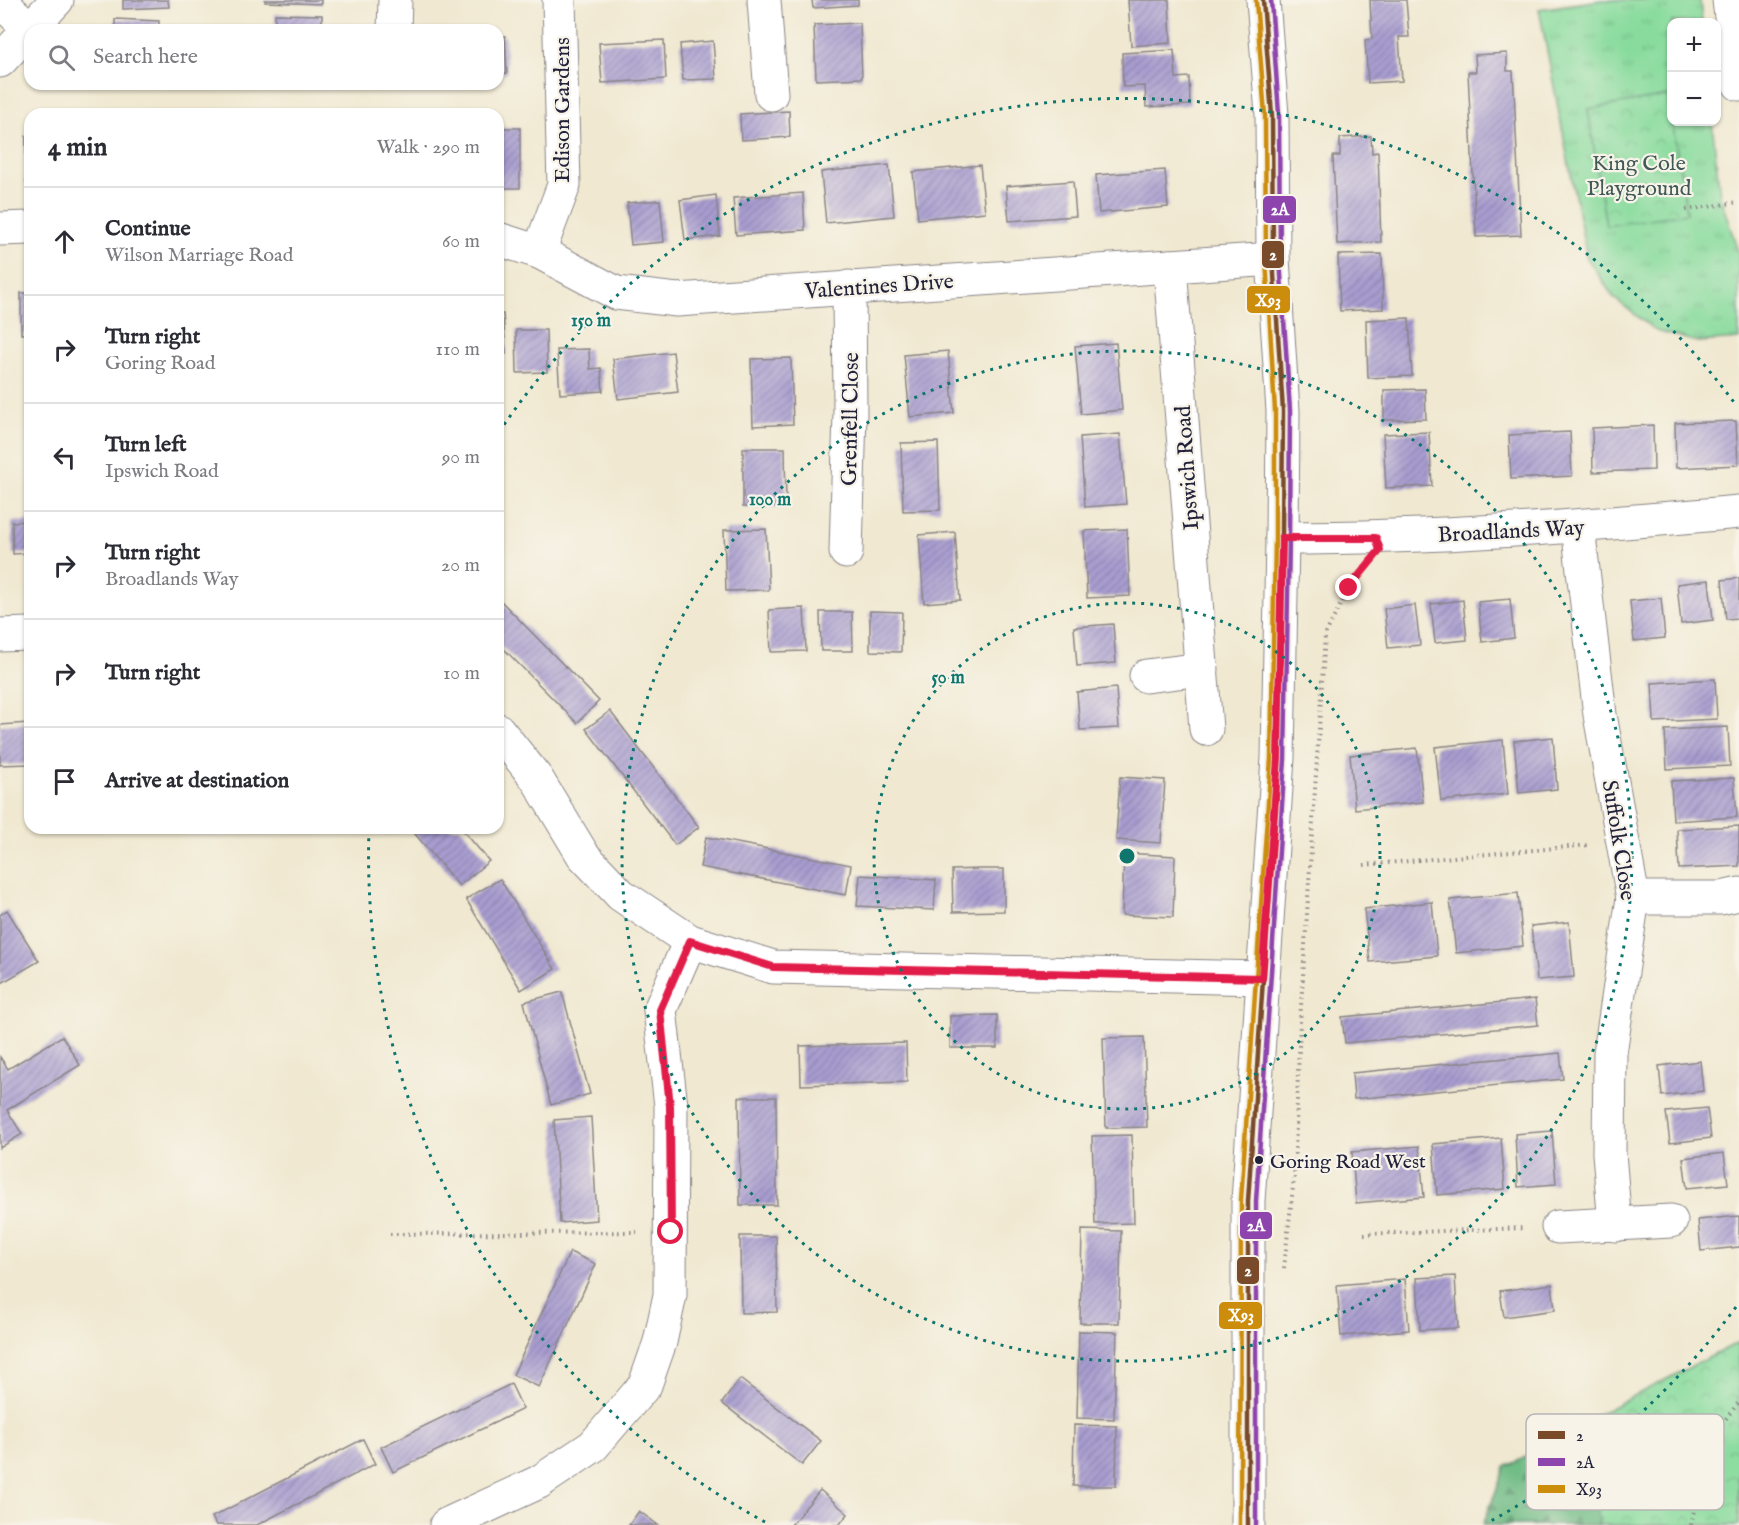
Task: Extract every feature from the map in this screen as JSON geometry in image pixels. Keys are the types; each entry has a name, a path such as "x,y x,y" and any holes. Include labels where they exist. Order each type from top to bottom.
{"street":[{"path":"35,24 57,0"},
{"path":"394,24 395,0"},
{"name":"Edison Gardens","path":"539,252 564,186 559,0"},
{"path":"764,0 771,94"},
{"path":"1248,1525 1248,1201 1278,758 1282,538 1283,411 1273,259 1272,115 1263,0"},
{"path":"1729,0 1739,84"},
{"path":"0,1 25,24"},
{"path":"0,61 24,35"},
{"path":"0,229 24,228"},
{"name":"Valentines Drive","path":"504,240 539,252 616,293 677,300 1273,259"},
{"name":"Ipswich Road","path":"1170,266 1206,729"},
{"name":"Grenfell Close","path":"846,552 850,413 849,287"},
{"name":"Broadlands Way","path":"1282,538 1376,538 1578,527 1739,512"},
{"name":"Suffolk Close","path":"1578,527 1600,716 1632,898 1610,1053 1609,1153 1615,1225"},
{"path":"0,634 24,634"},
{"path":"1146,676 1202,669"},
{"path":"504,738 537,779 583,855 621,895 690,941 773,967 1262,978"},
{"path":"1632,898 1721,898 1739,894"},
{"path":"446,1525 539,1482 593,1446 628,1408 645,1385 660,1342 670,1296 670,1106 660,1010 690,941"},
{"path":"1558,1227 1671,1221"}],"path":[{"path":"1686,210 1739,202"},
{"path":"1284,1272 1294,1178 1300,1022 1325,635 1349,588 1380,550 1376,538"},
{"path":"1364,865 1622,843"},
{"path":"1364,1234 1558,1227"},
{"path":"390,1234 671,1232"},
{"path":"1724,1422 1739,1402"},
{"path":"1691,1525 1694,1510"}],"green space":[{"path":"1602,0 1700,0 1702,18 1667,18 1667,126 1712,126 1720,196 1739,254 1739,339 1698,342 1656,331 1614,298 1587,258 1539,9"},
{"name":"King Cole Playground","path":"1667,96 1667,126 1673,126 1687,213 1606,226 1588,109"},
{"path":"1739,1342 1739,1525 1599,1525 1598,1510 1724,1510 1724,1414 1599,1414"},
{"path":"1739,1353 1739,1525 1483,1525 1505,1467 1526,1457 1526,1510 1724,1510 1724,1414 1614,1414"}],"building":[{"path":"123,0 168,0 169,7 123,9"},
{"path":"265,0 321,0 321,4 265,2"},
{"path":"812,0 858,0 858,5 813,8"},
{"path":"1128,0 1169,0 1171,43 1131,46"},
{"path":"1370,0 1406,0 1409,37 1399,37 1402,81 1368,83 1365,40 1372,39"},
{"path":"275,14 322,15 322,24 275,24"},
{"path":"115,19 159,21 159,24 115,24"},
{"path":"860,23 862,78 816,80 814,25"},
{"path":"504,36 505,36 507,73 504,73"},
{"path":"664,40 666,79 602,83 599,43"},
{"path":"713,41 716,79 683,80 680,44"},
{"path":"1174,50 1176,78 1189,77 1190,105 1146,107 1145,86 1123,87 1122,53"},
{"path":"1507,53 1507,71 1513,71 1521,235 1476,237 1468,72 1476,72 1475,55"},
{"path":"789,111 790,137 741,140 740,114"},
{"path":"504,128 520,128 520,188 504,188"},
{"path":"1371,136 1372,153 1378,152 1381,242 1337,244 1333,156 1340,156 1340,138"},
{"path":"889,165 894,216 826,223 821,172"},
{"path":"980,165 985,212 918,219 913,172"},
{"path":"1165,170 1168,207 1099,213 1096,175"},
{"path":"1073,181 1076,216 1009,221 1006,186"},
{"path":"803,193 805,230 736,235 733,198"},
{"path":"716,195 720,236 685,240 680,200"},
{"path":"660,200 664,242 631,245 627,203"},
{"path":"1382,254 1383,309 1340,311 1338,255"},
{"path":"21,293 24,293 24,334 21,334"},
{"path":"1409,318 1412,376 1368,378 1366,320"},
{"path":"504,327 506,354 504,354"},
{"path":"516,330 546,330 547,372 517,373"},
{"path":"1116,343 1122,410 1081,414 1075,346"},
{"path":"589,349 590,369 601,368 603,391 560,394 557,350"},
{"path":"948,351 954,413 910,417 904,355"},
{"path":"673,352 678,392 618,399 613,359"},
{"path":"791,358 793,424 753,426 751,359"},
{"path":"1425,389 1426,419 1384,420 1384,390"},
{"path":"1736,421 1738,465 1676,468 1675,423"},
{"path":"1653,425 1654,470 1593,472 1592,428"},
{"path":"1429,432 1432,486 1386,488 1383,434"},
{"path":"1570,432 1572,476 1511,479 1509,435"},
{"path":"1120,434 1126,504 1085,507 1080,437"},
{"path":"938,442 940,510 903,511 901,443"},
{"path":"743,448 785,448 786,507 743,507"},
{"path":"24,521 24,553 13,554 12,522"},
{"path":"766,529 769,590 726,591 724,530"},
{"path":"1127,529 1130,596 1087,598 1084,531"},
{"path":"955,532 960,600 924,603 919,535"},
{"path":"1739,578 1739,618 1726,619 1722,580"},
{"path":"1709,580 1713,620 1681,624 1677,584"},
{"path":"1661,598 1665,638 1634,641 1630,601"},
{"path":"1510,599 1514,638 1482,642 1478,602"},
{"path":"1463,600 1467,640 1435,643 1431,604"},
{"path":"504,604 599,701 577,723 504,649"},
{"path":"1415,605 1420,645 1388,648 1384,609"},
{"path":"804,608 806,651 771,652 769,610"},
{"path":"870,611 902,612 901,652 870,651"},
{"path":"820,612 852,612 853,651 821,651"},
{"path":"1113,624 1116,663 1077,666 1074,627"},
{"path":"1715,679 1717,719 1654,722 1652,683"},
{"path":"1116,688 1119,728 1080,730 1077,692"},
{"path":"610,711 699,827 675,845 586,729"},
{"path":"24,723 24,764 0,765 0,725"},
{"path":"1728,727 1730,766 1667,769 1665,730"},
{"path":"1553,737 1557,789 1519,793 1514,741"},
{"path":"1503,740 1508,794 1441,801 1435,747"},
{"path":"1417,748 1423,802 1355,809 1350,755"},
{"path":"1120,777 1165,780 1161,843 1116,840"},
{"path":"1734,778 1737,817 1673,821 1671,781"},
{"path":"1739,826 1739,866 1679,869 1677,829"},
{"path":"415,834 466,834 489,861 459,886"},
{"path":"706,837 851,865 846,895 700,867"},
{"path":"1124,853 1175,856 1173,917 1122,915"},
{"path":"1004,869 1004,911 953,912 952,870"},
{"path":"860,875 936,880 934,910 857,906"},
{"path":"500,879 555,969 521,990 466,899"},
{"path":"1518,893 1523,946 1456,953 1450,900"},
{"path":"1432,902 1437,956 1370,962 1364,909"},
{"path":"7,910 39,961 0,984 0,915"},
{"path":"1569,922 1574,977 1537,980 1531,926"},
{"path":"562,992 590,1094 551,1105 524,1002"},
{"path":"1535,999 1538,1025 1345,1043 1342,1017"},
{"path":"997,1015 997,1048 950,1048 950,1016"},
{"path":"62,1036 80,1065 7,1110 22,1134 0,1148 0,1057 8,1069"},
{"path":"1144,1037 1147,1127 1106,1128 1103,1038"},
{"path":"906,1043 907,1082 801,1085 800,1046"},
{"path":"1560,1053 1563,1079 1354,1099 1352,1073"},
{"path":"1700,1061 1703,1091 1662,1096 1659,1066"},
{"path":"739,1097 776,1097 777,1205 740,1205"},
{"path":"1707,1108 1711,1138 1670,1143 1666,1112"},
{"path":"591,1117 597,1220 560,1223 554,1120"},
{"path":"1552,1131 1556,1184 1518,1187 1515,1134"},
{"path":"1132,1135 1134,1223 1095,1224 1092,1136"},
{"path":"1501,1138 1505,1189 1437,1195 1433,1144"},
{"path":"1419,1146 1424,1197 1356,1203 1352,1152"},
{"path":"1724,1153 1728,1184 1687,1188 1683,1158"},
{"path":"1739,1216 1739,1247 1701,1251 1698,1220"},
{"path":"1082,1230 1121,1231 1119,1323 1080,1323"},
{"path":"740,1236 776,1236 777,1312 741,1313"},
{"path":"570,1252 596,1264 539,1387 513,1375"},
{"path":"1455,1276 1458,1328 1420,1330 1417,1278"},
{"path":"1405,1279 1409,1330 1341,1336 1337,1285"},
{"path":"1552,1284 1555,1310 1504,1317 1500,1291"},
{"path":"1079,1331 1117,1332 1114,1419 1077,1418"},
{"path":"740,1379 821,1441 802,1465 722,1403"},
{"path":"511,1384 523,1409 393,1472 381,1447"},
{"path":"1074,1425 1117,1426 1116,1486 1073,1486"},
{"path":"363,1439 375,1464 257,1525 216,1525 212,1517"},
{"path":"820,1490 848,1514 839,1525 791,1525"},
{"path":"639,1511 658,1525 629,1525"}],"transit line":[{"name":"2","path":"1248,1525 1248,1201 1278,758 1282,538 1283,411 1273,259 1272,115 1263,0"},
{"name":"2A","path":"1256,1525 1256,1201 1285,759 1289,538 1290,411 1280,259 1279,114 1271,0"},
{"name":"X93","path":"1240,1525 1241,1200 1271,758 1275,538 1275,411 1266,259 1265,115 1256,1"}],"place":[{"name":"Goring Road West","path":"1259,1160"}],"route":[{"path":"671,1232 670,1106 660,1010 690,941 773,967 1262,978 1278,758 1282,538 1376,538 1380,550 1349,588"}]}
